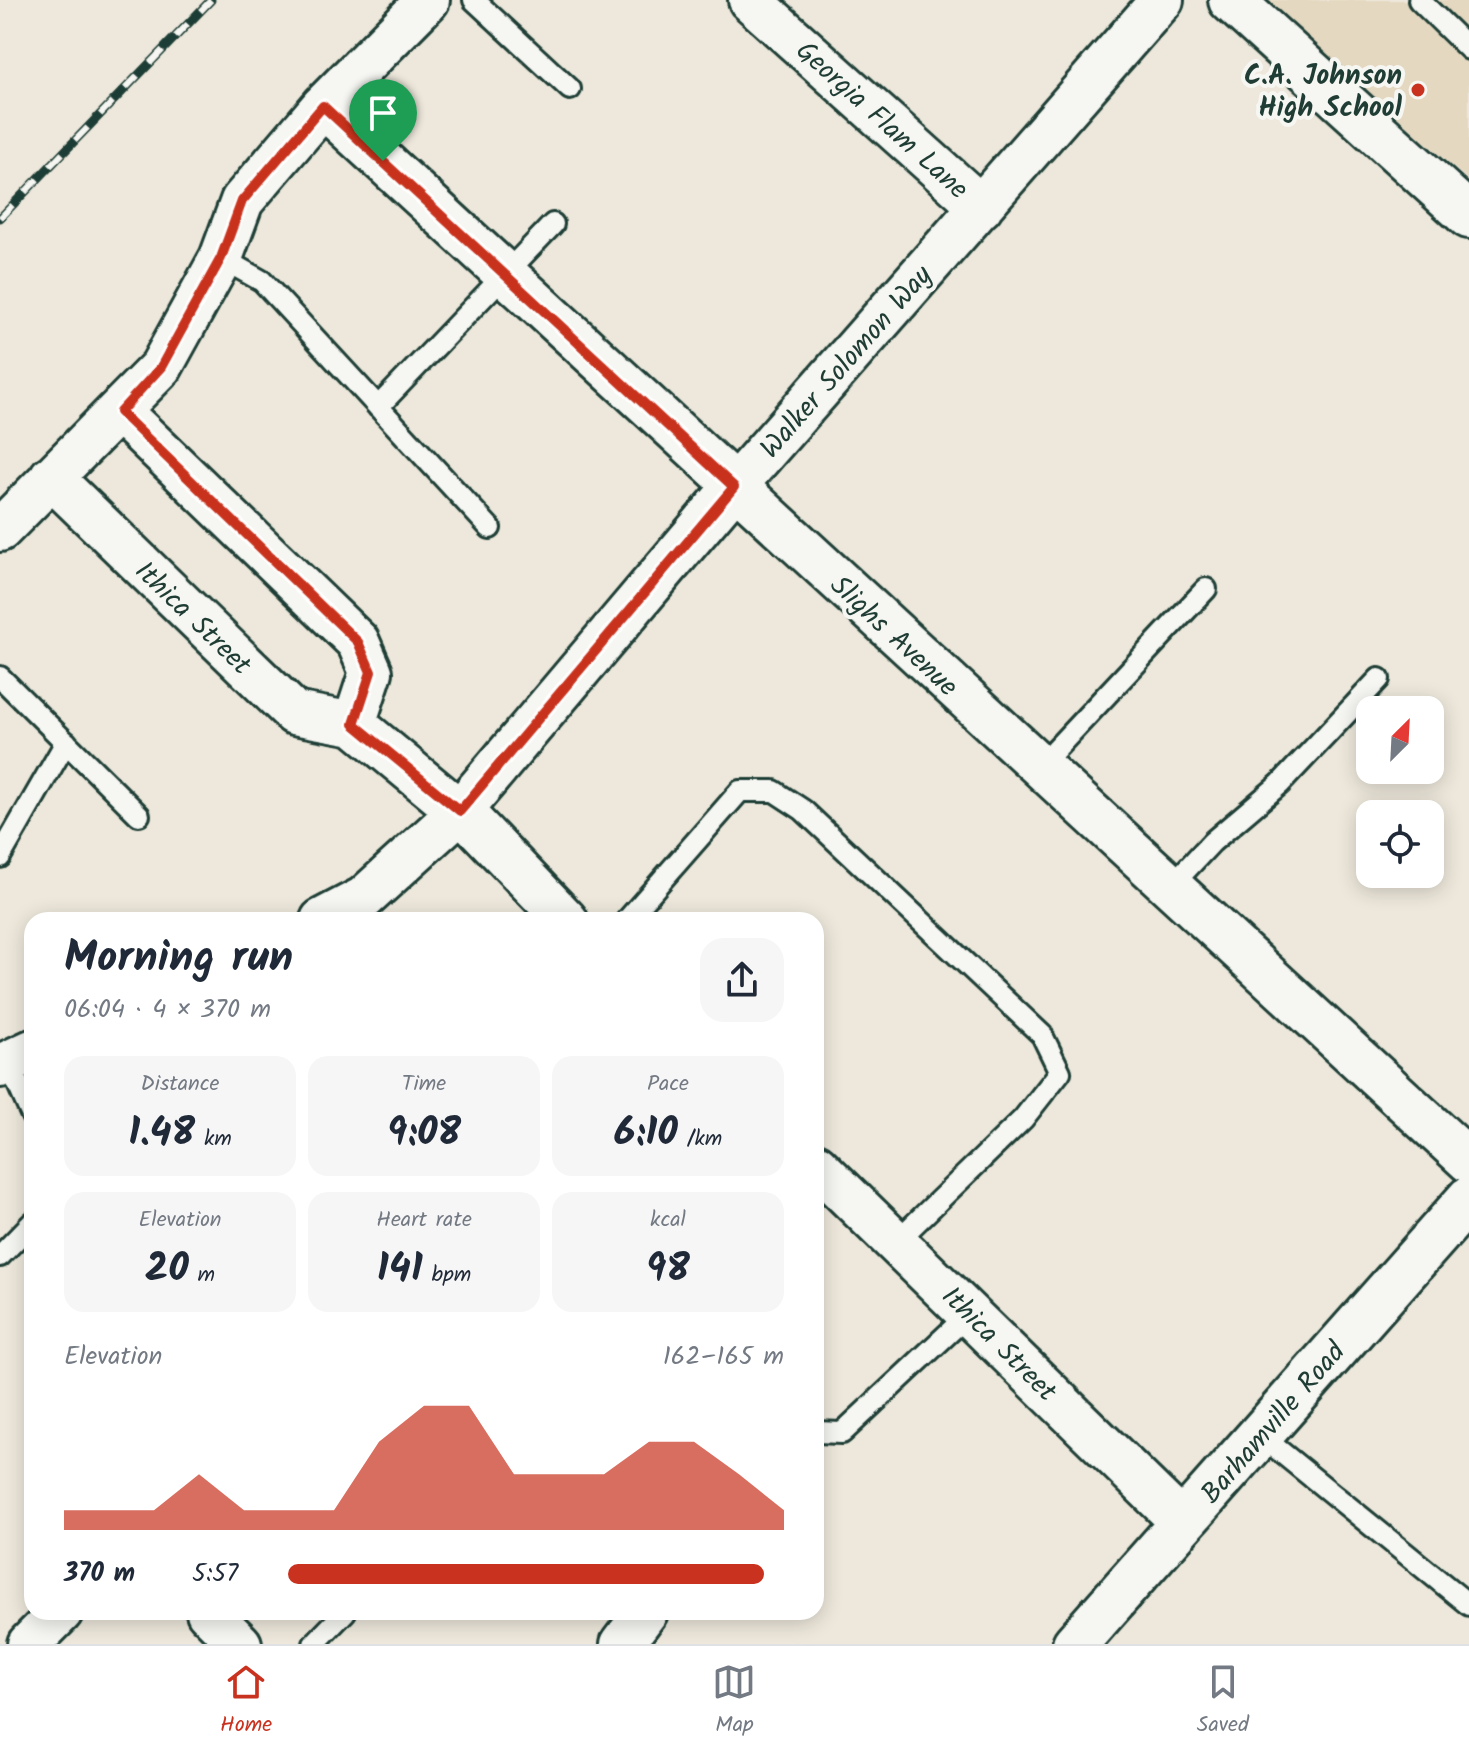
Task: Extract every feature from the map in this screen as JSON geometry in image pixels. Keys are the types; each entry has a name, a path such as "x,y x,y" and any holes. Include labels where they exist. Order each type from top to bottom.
{"street":[{"path":"0,530 120,412 161,367 221,258 242,201 323,106 428,0"},
{"name":"Georgia Flam Lane","path":"750,0 981,207"},
{"name":"Walker Solomon Way","path":"337,912 364,898 460,811 734,487 1162,0"},
{"path":"1231,0 1469,216"},
{"name":"Slighs Avenue","path":"323,106 1469,1161"},
{"path":"120,412 358,642 371,672 354,724"},
{"name":"Ithica Street","path":"51,477 294,713 354,724 460,811 558,912"},
{"name":"Ithica Street","path":"824,1173 1183,1523"},
{"name":"Barhamville Road","path":"1075,1644 1469,1199"},
{"path":"29,1644 53,1620"},
{"path":"216,1620 240,1644"},
{"path":"622,1644 640,1620"}],"lane":[{"path":"474,0 570,89"},
{"path":"1419,0 1469,49"},
{"path":"378,407 503,272 553,224"},
{"path":"221,258 262,281 490,528"},
{"path":"1039,767 1206,589"},
{"path":"0,677 139,815"},
{"path":"1170,887 1212,842 1280,784 1379,679"},
{"path":"0,857 66,742"},
{"path":"634,912 740,791 774,791 803,810 1042,1035 1060,1072 1023,1119 897,1241"},
{"path":"13,1060 24,1092"},
{"path":"0,1256 24,1231"},
{"path":"824,1432 842,1433 970,1313"},
{"path":"1260,1435 1469,1605"},
{"path":"314,1644 337,1620"}],"shaded area":[{"name":"C.A. Johnson High School","path":"1265,0 1469,0 1469,181"}],"railway":[{"path":"0,218 211,0"}],"place":[{"name":"C.A. Johnson High School","path":"1418,90"}],"route":[{"path":"323,106 383,161 734,487 460,811 354,724 371,672 358,642 120,412 161,367 221,258 242,201 323,106"}]}
